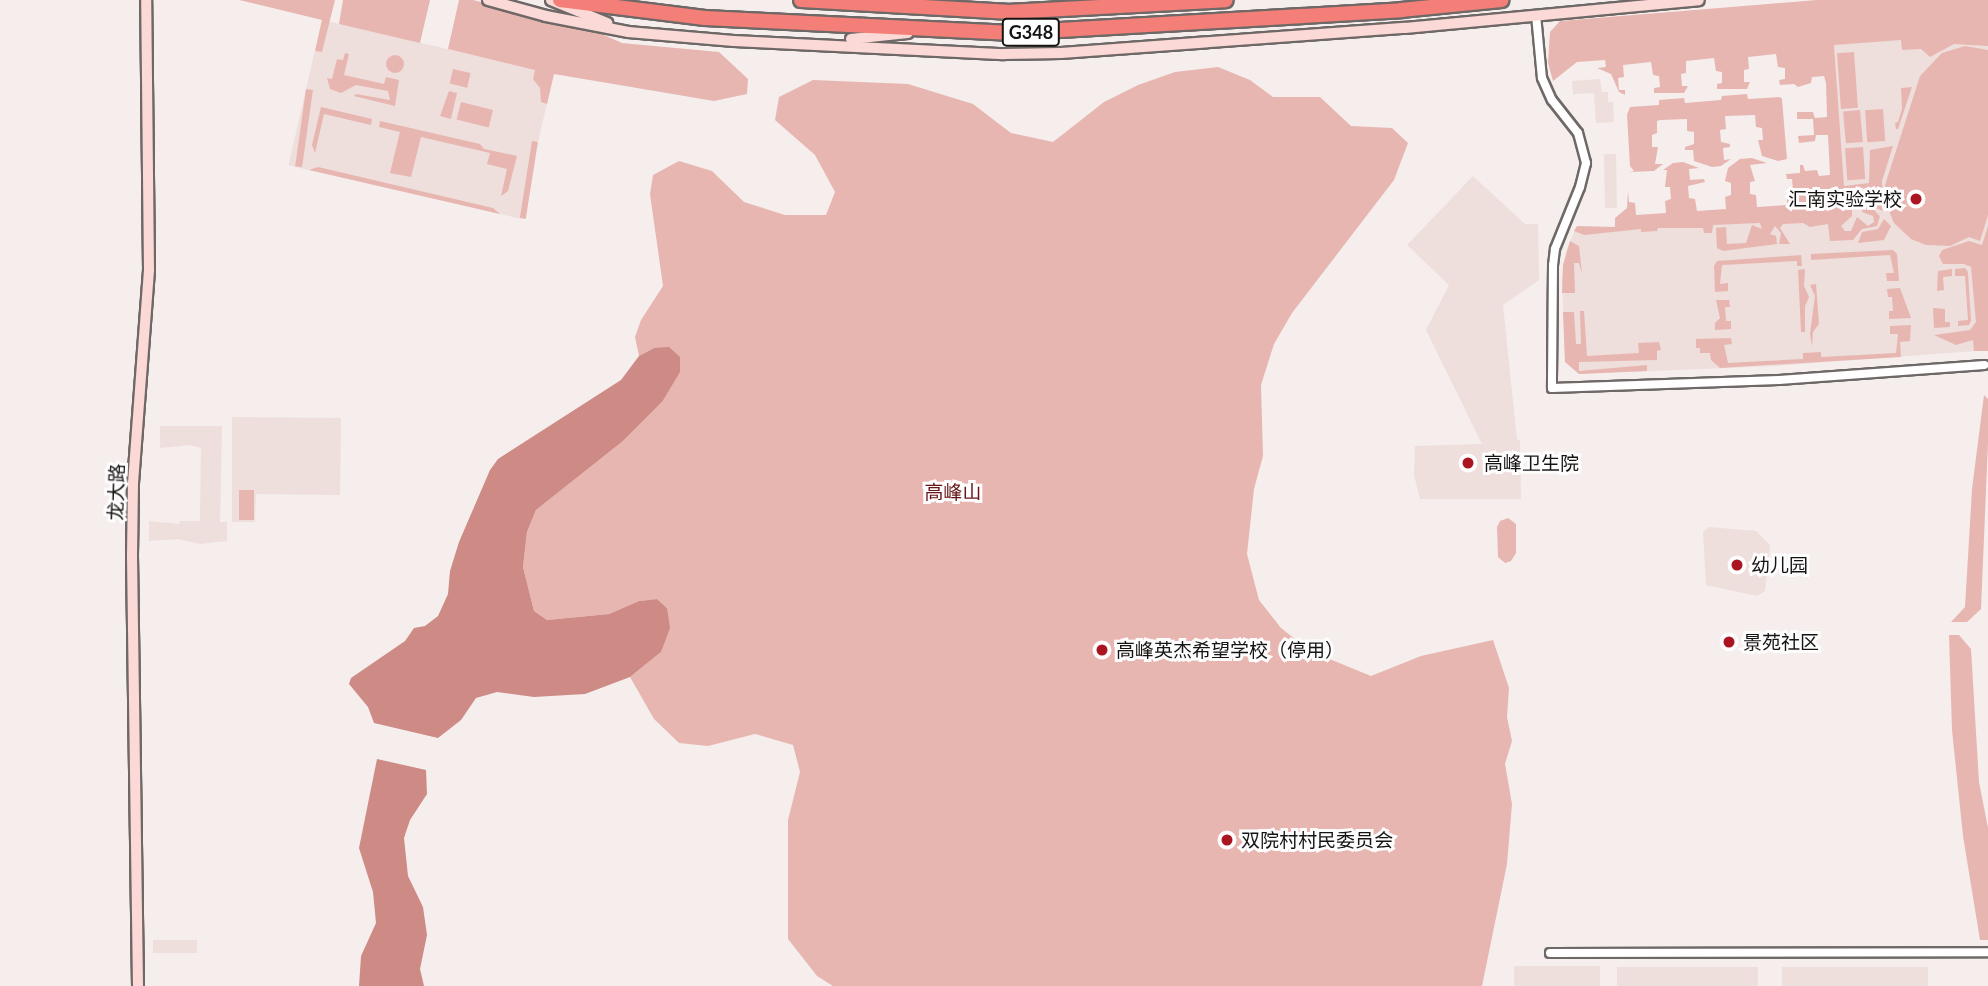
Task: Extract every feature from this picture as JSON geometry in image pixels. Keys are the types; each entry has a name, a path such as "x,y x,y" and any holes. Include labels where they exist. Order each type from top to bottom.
{"highway":[{"name":"G348","path":"560,0 705,18 1008,33 1401,10 1502,0"},
{"name":"G348","path":"802,0 1007,12 1226,0"}],"street":[{"name":"龙大路","path":"138,986 132,555 133,483 149,270 146,0"},
{"path":"488,0 546,16 628,32 734,41 820,43 1004,54 1405,28 1699,0"},
{"path":"551,0 628,32"},
{"path":"1536,15 1542,78 1552,100 1578,133 1586,163 1580,187 1555,249 1552,388 1779,380 1987,365"},
{"path":"820,43 947,29"},
{"path":"1550,953 1988,952"}],"shaded area":[{"path":"322,20 554,74 520,219 288,165"},
{"name":"汇南实验学校","path":"1988,34 1988,288 1974,351 1774,366 1579,374 1565,362 1562,276 1566,252 1575,230 1845,212 1834,44"},
{"path":"1600,79 1602,92 1608,92 1608,102 1613,102 1614,122 1596,123 1594,93 1573,94 1572,81"},
{"path":"1604,154 1616,154 1617,208 1605,208"},
{"path":"1473,176 1525,224 1538,224 1539,280 1503,305 1517,440 1520,440 1521,499 1420,499 1414,475 1415,446 1482,444 1426,330 1449,285 1407,245"},
{"path":"669,347 680,357 680,372 662,402 623,441 536,510 527,532 523,567 534,611 547,620 609,614 639,601 657,599 667,608 670,628 661,652 630,677 585,694 534,697 497,692 476,698 461,720 438,738 374,723 368,707 349,684 351,678 405,641 414,628 425,626 438,616 448,594 450,571 459,542 490,470 498,459 621,380 639,356 654,348"},
{"path":"232,417 341,418 340,495 256,494 255,522 232,522"},
{"path":"160,426 222,426 220,522 227,522 227,541 200,544 178,539 149,541 149,521 179,524 180,521 200,521 201,448 190,445 160,448"},
{"name":"幼儿园","path":"1709,527 1756,531 1770,545 1765,591 1757,596 1706,585 1703,532"},
{"path":"377,759 426,770 427,794 410,820 404,838 408,876 423,907 427,935 420,969 424,986 359,986 361,956 376,923 373,892 359,848"},
{"path":"153,940 197,940 197,953 153,953"},
{"path":"1514,966 1600,966 1600,986 1514,986"},
{"path":"1617,967 1758,967 1758,986 1617,986"},
{"path":"1782,967 1928,967 1928,986 1782,986"}],"green space":[{"path":"239,0 335,0 322,52 315,51 322,20"},
{"path":"343,0 430,0 420,43 339,24"},
{"path":"459,0 473,0 595,31 622,43 719,52 748,79 747,94 714,101 554,74 547,104 541,102 540,88 533,79 535,70 448,49"},
{"path":"1817,0 1988,0 1988,46 1954,44 1930,57 1921,49 1902,50 1901,40 1834,45 1844,186 1869,183 1870,150 1893,146 1882,181 1883,211 1873,207 1873,194 1870,191 1856,191 1852,197 1852,216 1841,226 1845,231 1851,231 1857,217 1868,226 1874,222 1873,216 1862,212 1866,197 1858,197 1858,209 1854,208 1855,194 1867,192 1871,195 1871,207 1880,216 1877,226 1862,229 1853,240 1830,241 1828,224 1810,227 1803,223 1783,224 1780,228 1790,244 1779,244 1781,233 1775,226 1770,234 1776,236 1777,244 1723,251 1717,248 1716,228 1726,227 1727,244 1746,243 1752,225 1762,229 1760,223 1713,225 1712,233 1704,233 1703,228 1658,228 1657,231 1641,232 1641,229 1584,235 1574,231 1577,226 1615,227 1615,218 1627,208 1628,191 1629,202 1635,203 1636,215 1666,213 1665,201 1671,199 1670,187 1665,187 1667,170 1663,170 1673,163 1683,162 1699,168 1689,169 1690,180 1704,179 1705,182 1688,186 1689,198 1695,199 1697,211 1726,209 1725,197 1731,195 1731,183 1725,181 1728,168 1740,159 1752,158 1767,163 1750,165 1755,181 1750,182 1750,194 1756,195 1757,207 1787,205 1787,193 1793,191 1792,179 1787,179 1786,174 1800,173 1800,165 1803,165 1805,171 1817,170 1819,176 1830,175 1828,135 1816,135 1815,141 1799,143 1798,136 1814,135 1813,119 1797,119 1797,112 1813,112 1815,118 1827,117 1826,83 1824,76 1812,77 1811,83 1798,87 1794,84 1780,85 1779,80 1785,79 1785,68 1778,67 1776,54 1748,57 1749,69 1744,70 1744,82 1750,82 1747,89 1717,89 1717,84 1722,83 1722,72 1716,71 1714,58 1686,61 1686,73 1681,74 1682,86 1688,86 1684,93 1654,93 1654,88 1660,87 1659,76 1653,75 1651,62 1623,65 1624,77 1618,78 1619,90 1625,90 1625,95 1619,92 1611,74 1597,68 1606,67 1605,60 1577,62 1553,81 1548,63 1550,32 1560,21"},
{"path":"1965,46 1988,50 1988,215 1980,241 1969,237 1950,246 1926,245 1911,239 1894,223 1885,201 1885,185 1920,76 1942,53"},
{"path":"1854,52 1858,108 1841,109 1837,53"},
{"path":"345,53 349,54 344,75 384,84 386,77 399,80 395,106 354,96 356,94 390,100 388,91 356,85 341,93 330,89 327,78 332,79 337,59 343,60"},
{"path":"395,55 401,58 404,64 401,70 395,73 389,70 386,64 389,58"},
{"name":"高峰山","path":"1218,67 1250,80 1273,97 1320,97 1351,126 1392,128 1408,143 1394,180 1292,313 1274,344 1261,385 1263,456 1254,489 1247,554 1259,600 1281,628 1310,651 1371,676 1421,656 1493,640 1509,688 1507,717 1512,741 1505,764 1512,804 1507,864 1482,986 833,986 817,976 788,939 788,820 800,772 793,745 755,734 708,746 679,743 654,719 630,677 661,652 667,608 657,599 639,601 609,614 547,620 534,611 523,567 527,532 536,510 623,441 662,402 654,348 639,356 635,337 641,320 663,286 650,194 653,175 679,161 712,171 744,202 785,215 826,215 835,192 815,155 775,120 779,97 813,80 908,84 973,104 1011,133 1053,142 1104,102 1138,85 1175,72"},
{"path":"453,69 471,73 467,88 450,84"},
{"path":"1912,87 1896,129 1895,123 1898,122 1902,109 1901,88"},
{"path":"306,89 313,90 302,167 295,166"},
{"path":"449,91 457,93 451,119 440,116"},
{"path":"1747,94 1748,99 1782,99 1787,159 1778,161 1762,156 1758,140 1763,140 1762,128 1756,127 1755,115 1725,116 1726,129 1720,130 1721,142 1730,144 1730,147 1723,148 1724,160 1731,159 1721,166 1712,167 1694,161 1693,150 1685,150 1685,147 1694,144 1694,132 1687,131 1687,119 1660,120 1657,121 1657,133 1652,135 1652,147 1658,147 1655,164 1663,164 1654,171 1629,172 1634,171 1630,166 1627,115 1630,107 1659,105 1659,100 1684,98 1685,103 1721,100 1722,96"},
{"path":"461,102 493,110 489,127 457,119"},
{"path":"321,107 372,119 371,125 324,114 315,153 312,145"},
{"path":"1883,109 1885,141 1867,142 1865,110"},
{"path":"1860,110 1863,142 1846,143 1843,111"},
{"path":"380,121 480,144 484,149 517,156 508,191 501,196 507,169 487,164 490,153 421,137 411,177 390,173 400,132 379,127"},
{"path":"532,141 538,142 526,219 520,218"},
{"path":"1863,147 1865,179 1847,180 1845,148"},
{"path":"318,167 493,208 500,214 309,170"},
{"path":"1884,219 1891,226 1884,240 1858,243 1862,232 1878,229"},
{"path":"1988,226 1988,351 1974,351 1973,340 1956,345 1934,335 1970,330 1976,322 1971,267 1964,264 1943,264 1939,256 1942,250 1969,241 1982,245"},
{"path":"1570,241 1579,246 1582,274 1579,263 1574,263 1575,293 1562,293 1563,265"},
{"path":"1893,250 1897,254 1899,281 1887,281 1886,273 1894,273 1890,255 1811,260 1811,254"},
{"path":"1801,255 1802,266 1797,266 1797,261 1722,265 1720,284 1728,283 1728,291 1715,292 1714,266 1717,261"},
{"path":"1965,268 1968,272 1971,321 1969,325 1958,326 1958,321 1968,320 1965,276 1955,276 1955,269"},
{"path":"1805,269 1804,286 1809,297 1805,306 1805,332 1801,332 1798,270"},
{"path":"1952,269 1952,276 1943,277 1944,290 1937,291 1938,271"},
{"path":"1816,284 1819,324 1813,332 1812,346 1810,334 1815,296 1810,285"},
{"path":"1900,288 1911,318 1889,319 1889,311 1893,311 1892,297 1888,297 1887,289"},
{"path":"1716,300 1729,300 1730,307 1725,307 1726,321 1731,321 1731,329 1715,330 1715,323 1720,318"},
{"path":"1933,308 1945,309 1945,322 1950,322 1950,327 1934,328"},
{"path":"1580,311 1584,311 1587,356 1639,353 1638,343 1659,342 1661,350 1657,351 1657,360 1579,362 1579,371 1647,365 1647,371 1579,374 1565,362 1563,312 1574,312 1576,344 1581,344"},
{"path":"1911,325 1910,341 1900,342 1901,357 1720,368 1711,360 1710,353 1700,353 1700,348 1696,348 1696,339 1731,338 1732,344 1724,345 1728,363 1803,359 1803,353 1821,352 1821,357 1896,353 1898,334 1890,334 1890,326"},
{"path":"1984,395 1988,399 1988,443 1981,609 1967,622 1951,622 1965,607 1972,489"},
{"path":"239,490 254,490 254,520 239,520"},
{"path":"1508,518 1516,524 1516,553 1511,561 1505,563 1498,557 1497,527 1500,521"},
{"path":"1949,635 1959,635 1971,649 1979,782 1988,828 1988,940 1980,940 1963,836 1952,730"}],"place":[{"name":"汇南实验学校","path":"1916,199"},
{"name":"高峰卫生院","path":"1468,463"},
{"name":"幼儿园","path":"1737,565"},
{"name":"景苑社区","path":"1729,642"},
{"name":"高峰英杰希望学校（停用）","path":"1102,650"},
{"name":"双院村村民委员会","path":"1227,840"}]}
